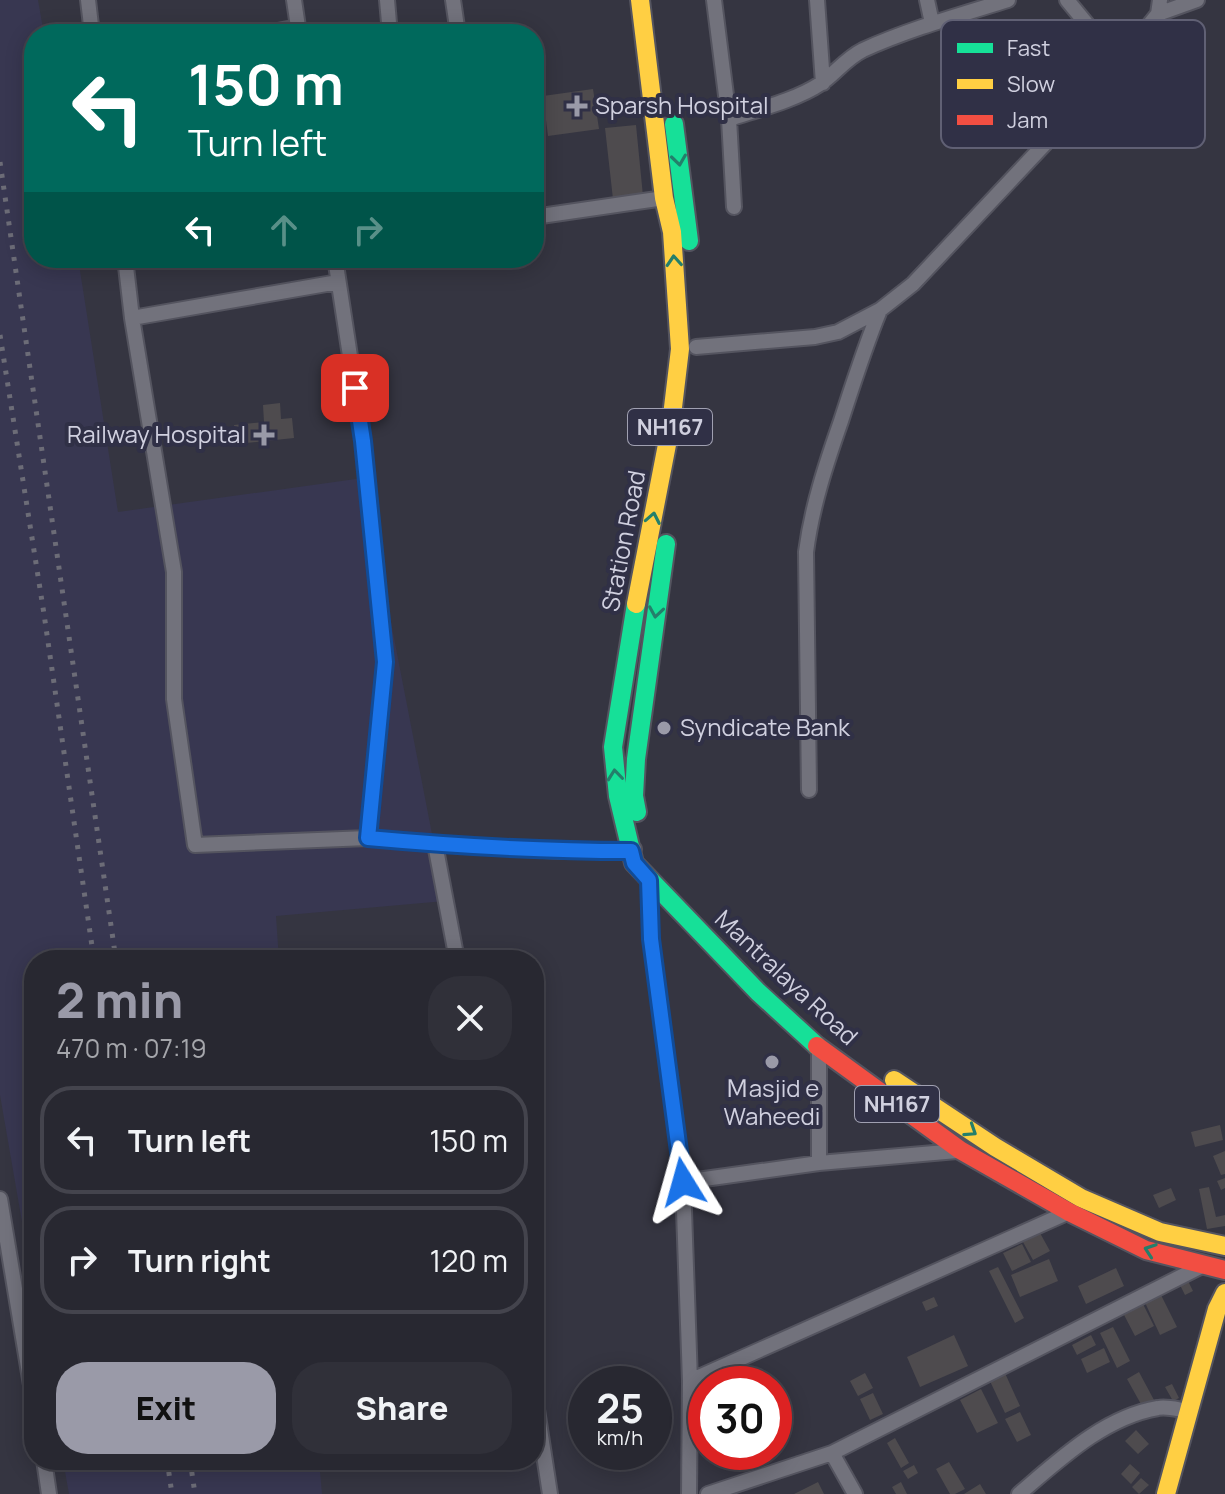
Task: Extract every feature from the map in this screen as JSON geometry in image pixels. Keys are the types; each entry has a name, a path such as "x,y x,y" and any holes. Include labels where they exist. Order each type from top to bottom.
{"main road":[{"name":"Station Road","path":"636,847 618,796 613,747 632,625 671,424 680,349 672,232 664,198 640,0"},
{"path":"657,0 665,62"},
{"name":"Station Road","path":"636,847 636,759 696,347 689,228 672,109"},
{"name":"Mantralaya Road","path":"636,847 634,863 758,992 819,1048 960,1150 1069,1212 1146,1250 1225,1270"},
{"name":"Mantralaya Road","path":"636,847 764,978 831,1039 995,1147 1081,1198 1160,1232 1225,1246"},
{"path":"1166,1494 1217,1309 1225,1293"}],"street":[{"path":"88,0 91,24"},
{"path":"294,0 298,24"},
{"path":"387,0 389,24"},
{"path":"453,0 457,24"},
{"path":"714,0 729,119 734,207"},
{"path":"817,0 823,83"},
{"path":"927,0 932,23"},
{"path":"942,20 1008,0"},
{"path":"1067,0 1084,20"},
{"path":"1159,7 1197,0"},
{"path":"729,119 806,92 823,83 838,67 861,51 941,20"},
{"path":"696,347 838,332 880,310 913,284 1041,148"},
{"path":"544,216 664,198"},
{"path":"126,268 174,572 174,699 195,845 368,838 562,851 636,847"},
{"path":"336,268 363,441 385,662 368,838"},
{"path":"132,318 338,282"},
{"path":"809,790 806,552 809,523 880,310"},
{"path":"435,844 455,950"},
{"path":"649,880 651,939 683,1182 689,1366"},
{"path":"819,1048 819,1163"},
{"path":"683,1182 819,1163 960,1150"},
{"path":"0,1199 24,1343"},
{"path":"724,1366 1069,1212"},
{"path":"708,1494 832,1453 1205,1265"},
{"path":"1019,1494 1095,1433 1133,1415 1160,1407 1189,1411"},
{"path":"832,1453 855,1494"},
{"path":"544,1455 550,1494"},
{"path":"45,1470 49,1494"},
{"path":"689,1470 689,1494"}],"shaded area":[{"path":"0,0 38,0 42,24 24,24 24,268 80,268 118,512 363,478 445,901 276,916 278,950 24,950 24,1233 0,1095"},
{"path":"65,1470 320,1470 322,1494 69,1494"}],"building":[{"path":"593,89 599,129 548,136 544,96"},
{"path":"636,125 643,196 613,199 605,128"},
{"path":"280,403 281,419 292,418 294,438 236,444 234,425 264,422 263,405"},
{"path":"1220,1125 1223,1140 1195,1147 1191,1132"},
{"path":"1225,1151 1225,1174 1221,1175 1213,1156"},
{"path":"1225,1178 1225,1188 1221,1190 1217,1181"},
{"path":"1209,1187 1216,1217 1225,1215 1225,1226 1207,1229 1199,1189"},
{"path":"1171,1188 1176,1200 1159,1208 1153,1195"},
{"path":"1040,1233 1050,1251 1033,1260 1023,1242"},
{"path":"1022,1244 1031,1262 1012,1271 1003,1253"},
{"path":"1049,1259 1058,1281 1020,1297 1011,1275"},
{"path":"998,1267 1024,1318 1015,1323 989,1271"},
{"path":"1116,1268 1124,1286 1086,1304 1078,1286"},
{"path":"1185,1275 1193,1291 1185,1295 1177,1279"},
{"path":"1158,1289 1177,1327 1160,1335 1142,1296"},
{"path":"934,1297 938,1306 926,1311 922,1302"},
{"path":"1143,1304 1154,1326 1135,1336 1123,1313"},
{"path":"1113,1327 1130,1361 1117,1368 1100,1333"},
{"path":"954,1335 968,1366 920,1387 907,1357"},
{"path":"1091,1335 1096,1345 1077,1355 1072,1345"},
{"path":"1104,1348 1110,1362 1087,1373 1081,1359"},
{"path":"1004,1371 1020,1406 1005,1413 989,1379"},
{"path":"1139,1372 1154,1400 1142,1406 1127,1379"},
{"path":"865,1373 873,1388 858,1396 850,1381"},
{"path":"1172,1384 1179,1398 1173,1401 1165,1387"},
{"path":"981,1389 998,1423 977,1433 960,1400"},
{"path":"873,1393 883,1414 870,1420 860,1399"},
{"path":"1020,1412 1031,1435 1017,1442 1005,1419"},
{"path":"1136,1430 1149,1444 1138,1454 1125,1441"},
{"path":"895,1438 909,1463 901,1468 887,1443"},
{"path":"949,1462 965,1489 955,1494 950,1494 936,1469"},
{"path":"1130,1464 1140,1473 1131,1484 1121,1474"},
{"path":"914,1465 918,1473 908,1479 903,1471"},
{"path":"1141,1478 1149,1485 1139,1494 1132,1487"},
{"path":"818,1482 824,1494 794,1494"},
{"path":"901,1482 907,1494 896,1494 892,1487"},
{"path":"980,1484 986,1494 964,1494"}],"railway":[{"path":"0,162 115,950"},
{"path":"0,335 93,950"},
{"path":"168,1470 172,1494"},
{"path":"191,1470 195,1494"}],"traffic: fast":[{"path":"674,124 689,241"},
{"path":"637,812 634,796 636,759 666,544"},
{"path":"636,604 613,747 618,796 634,863 758,992 817,1046"}],"traffic: slow":[{"path":"636,604 671,424 680,349 672,232 664,198 640,0"},
{"path":"894,1080 995,1147 1081,1198 1160,1232 1225,1246"},
{"path":"1166,1494 1217,1309 1225,1293"}],"traffic: jam":[{"path":"817,1046 960,1150 1069,1212 1146,1250 1225,1270"}],"place":[{"name":"Sparsh Hospital","path":"577,106"},
{"name":"Railway Hospital","path":"264,435"},
{"name":"Syndicate Bank","path":"664,728"},
{"name":"Ｍasjid e Waheedi","path":"772,1062"}],"route":[{"path":"355,388 385,662 368,838 562,851 631,851 634,863 649,880 651,939 683,1182"}]}
